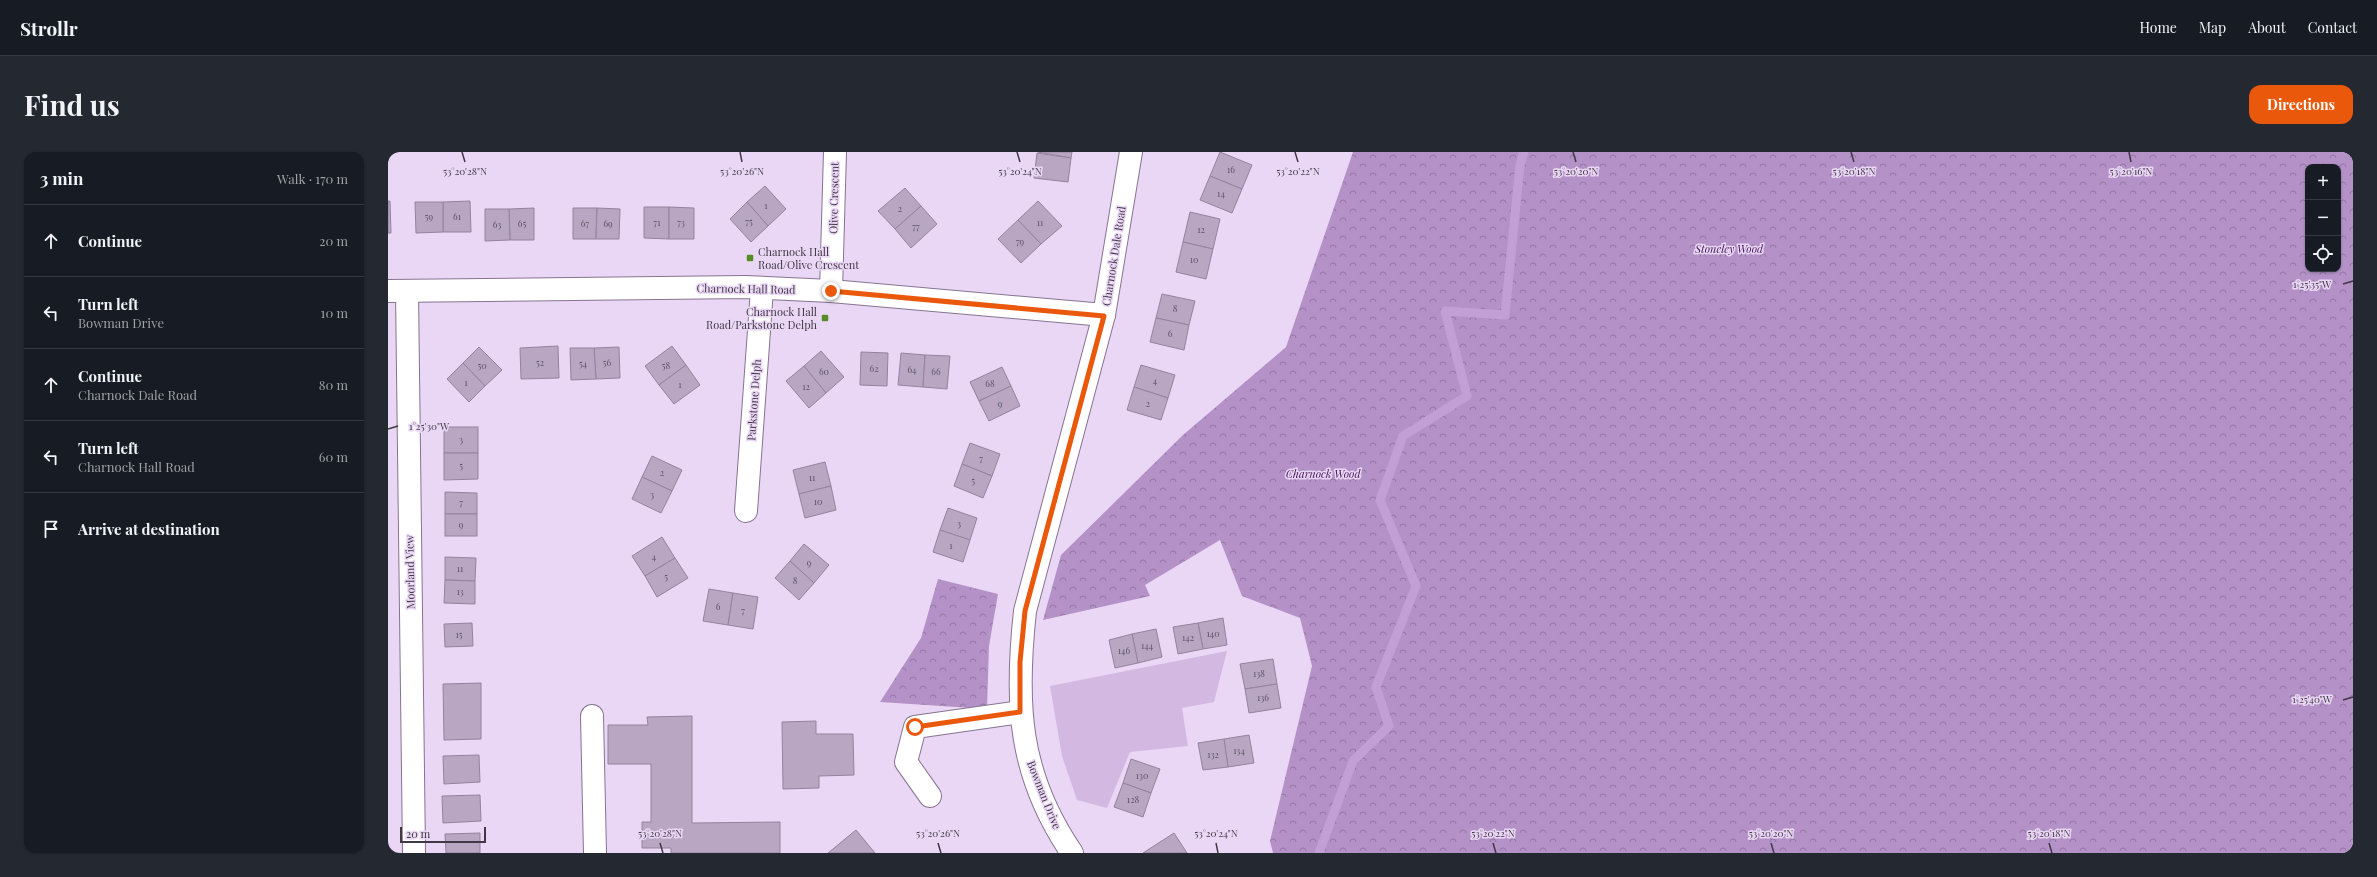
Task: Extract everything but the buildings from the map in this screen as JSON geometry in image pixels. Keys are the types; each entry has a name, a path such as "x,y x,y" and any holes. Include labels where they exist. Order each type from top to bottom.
{"street":[{"name":"Olive Crescent","path":"831,291 835,152"},
{"name":"Charnock Dale Road","path":"1020,662 1025,611 1104,316 1131,152"},
{"name":"Charnock Hall Road","path":"397,291 737,287 831,291 1104,316"},
{"name":"Parkstone Delph","path":"746,511 762,288"},
{"name":"Moorland View","path":"397,291 414,853"},
{"name":"Bowman Drive","path":"1020,662 1020,712 1030,764 1043,800 1062,838 1072,853"},
{"path":"930,796 906,762 915,727 1020,712"},
{"path":"592,716 595,853"}],"shaded area":[{"path":"1227,651 1214,702 1182,708 1188,746 1130,752 1107,808 1077,800 1062,756 1050,686"}],"green space":[{"path":"1353,152 2353,152 2353,853 1273,853 1270,841 1312,666 1300,618 1242,596 1220,540 1145,585 1150,596 1043,620 1061,555 1183,435 1286,347"},
{"path":"938,579 998,594 989,646 987,709 880,702 921,638"}],"waterway":[{"path":"1319,853 1353,761 1389,726 1376,687 1416,586 1380,500 1403,436 1467,396 1445,311 1505,315 1520,165 1524,152"}],"place":[{"name":"Charnock Hall Road/Olive Crescent","path":"750,258"},
{"name":"Charnock Hall Road/Parkstone Delph","path":"825,318"}],"route":[{"path":"831,291 1104,316 1025,611 1020,662 1020,712 915,727"}],"park label":[{"name":"Stoneley Wood","path":"1729,249"},
{"name":"Charnock Wood","path":"1323,474"}]}
